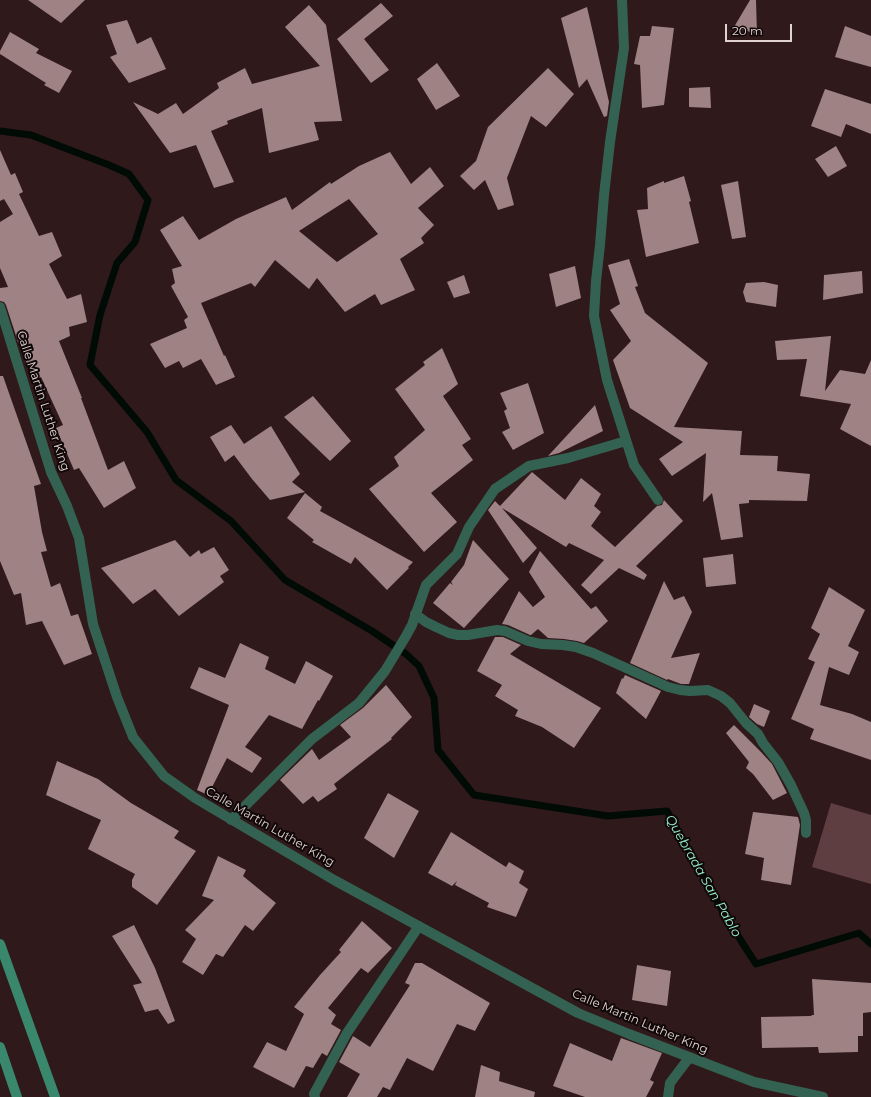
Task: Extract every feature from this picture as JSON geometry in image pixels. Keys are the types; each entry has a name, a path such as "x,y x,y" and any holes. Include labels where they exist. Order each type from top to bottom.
{"main road":[{"path":"0,944 55,1097"},
{"path":"0,1047 17,1097"}],"street":[{"path":"622,0 624,48 604,195 594,316 607,380 634,465 658,500"},
{"name":"Calle Martin Luther King","path":"0,307 51,472 67,506 79,538 93,624 116,697 133,737 164,776 195,798 334,880 578,1013 689,1058 754,1082 823,1097"},
{"path":"231,820 312,739 359,703 385,670 406,636 416,614 426,585 457,554 468,527 495,489 529,466 568,458 626,441"},
{"path":"416,614 426,622 449,633 468,635 497,630 505,631 528,641 541,644 576,647 593,653 668,687 690,691 708,690 721,696 730,703 746,723 758,734 778,762 804,813 806,820 806,833"},
{"path":"315,1097 314,1094 347,1033 419,926"},
{"path":"668,1097 670,1083 689,1058"}],"shaded area":[{"path":"831,803 871,815 871,884 812,867"}],"building":[{"path":"28,0 85,0 61,23"},
{"path":"750,0 756,0 757,34 734,27"},
{"path":"381,3 393,16 364,39 389,70 371,83 337,39"},
{"path":"309,5 326,25 342,121 314,122 319,140 269,153 262,108 227,121 228,124 211,131 234,182 214,188 196,145 170,153 133,102 158,114 176,103 183,114 219,88 217,83 245,68 252,84 320,66 285,27"},
{"path":"587,7 609,102 607,116 604,117 587,79 579,88 561,18"},
{"path":"127,20 137,44 151,37 166,69 129,83 110,57 117,54 106,25"},
{"path":"652,26 674,28 664,105 642,108 640,65 634,64 640,36 650,36"},
{"path":"845,26 871,36 871,67 835,57"},
{"path":"10,32 39,49 36,53 72,71 59,93 44,85 46,83 0,54 0,51"},
{"path":"437,63 460,96 436,110 417,79"},
{"path":"548,68 574,94 546,127 531,116 507,178 514,205 498,210 485,180 474,190 460,176 476,161 488,127"},
{"path":"710,87 711,108 689,107 689,88"},
{"path":"825,89 871,104 871,134 846,124 841,137 811,126"},
{"path":"836,146 847,166 828,177 815,159"},
{"path":"0,150 11,175 15,173 23,192 19,194 39,236 52,232 62,256 49,264 67,299 81,294 87,322 69,327 70,336 59,341 82,398 108,470 124,461 136,488 104,508 79,468 74,470 56,428 63,425 41,377 34,380 18,342 6,305 4,302 0,301 0,288 8,287 0,268 0,222 13,214 4,199 0,201"},
{"path":"390,152 411,184 430,167 444,186 418,208 434,225 421,238 424,243 400,259 415,290 381,305 375,294 345,312 317,278 309,289 275,260 255,287 251,283 201,303 224,356 225,355 235,377 216,385 201,359 183,368 179,361 165,368 150,344 187,328 184,320 188,317 171,286 175,283 172,269 182,266 160,230 183,216 199,240 236,219 286,197 292,210 330,182 331,184 359,166","holes":["349,199 378,234 337,262 299,231"]},
{"path":"684,176 691,201 689,202 699,243 646,257 637,210 648,209 647,188 664,181 664,183"},
{"path":"738,181 746,237 732,239 721,185"},
{"path":"629,259 638,286 635,287 645,313 708,363 674,427 742,431 740,455 778,456 777,471 810,474 807,501 749,500 749,503 739,504 743,537 721,540 712,493 703,502 706,453 672,476 659,459 683,442 630,408 613,360 631,341 610,310 620,304 608,265"},
{"path":"575,266 581,298 556,307 549,274"},
{"path":"862,271 863,293 823,300 824,275"},
{"path":"464,275 470,293 454,298 447,282"},
{"path":"764,282 778,285 776,307 746,302 743,292 746,283"},
{"path":"831,336 825,391 840,370 865,374 871,360 871,446 840,429 851,404 800,396 807,359 777,360 775,341"},
{"path":"442,348 458,384 443,396 471,439 462,445 473,460 431,493 457,522 424,552 369,489 399,466 394,457 425,430 395,389 425,365 423,362"},
{"path":"0,376 3,376 41,484 34,486 47,551 41,552 51,587 60,583 71,616 78,614 92,654 64,665 42,621 26,625 21,593 14,595 0,561"},
{"path":"528,383 544,433 513,450 502,432 510,428 504,411 507,409 500,393"},
{"path":"313,396 351,441 330,461 284,417"},
{"path":"595,405 603,431 559,453 548,456"},
{"path":"231,425 244,444 271,426 300,474 292,482 305,492 270,500 234,455 225,462 210,437"},
{"path":"532,472 565,500 581,478 601,494 594,506 601,512 591,526 615,547 657,506 662,505 664,500 683,521 636,566 647,575 644,580 619,568 591,594 581,585 604,560 569,543 566,547 502,508 537,548 523,563 488,510 495,501 500,506"},
{"path":"305,493 322,507 320,511 413,562 408,567 409,568 387,590 355,557 351,564 312,542 314,540 287,518"},
{"path":"175,540 190,557 199,550 201,554 214,547 229,570 220,576 224,582 179,616 155,589 133,604 101,568"},
{"path":"473,540 509,579 464,628 433,603 450,583 453,585 451,582 464,565"},
{"path":"540,551 591,609 596,606 608,621 584,643 564,639 548,638 538,629 530,635 508,625 502,624 519,591 533,607 545,597 529,572"},
{"path":"733,554 736,584 706,587 703,558"},
{"path":"664,581 674,600 684,596 692,612 671,658 700,653 689,684 681,684 668,679 667,680 630,663"},
{"path":"829,587 865,610 848,646 859,652 849,675 829,667 820,705 852,714 871,722 871,760 810,739 814,729 791,719 815,662 808,659 820,634 811,628"},
{"path":"495,637 503,637 521,645 510,654 601,708 574,748 542,727 515,716 518,710 495,696 502,685 477,671"},
{"path":"240,643 269,657 265,669 295,684 306,661 333,676 302,729 269,715 245,747 262,758 252,773 227,758 208,795 197,790 229,705 190,688 199,667 225,678"},
{"path":"625,675 661,691 646,719 616,693 622,678 623,679"},
{"path":"386,685 412,717 391,738 392,739 334,784 337,789 318,802 313,796 303,804 280,780 312,749 319,760 351,737 340,725 363,708"},
{"path":"754,704 770,711 764,727 757,724 749,717"},
{"path":"734,725 772,764 787,793 773,800 753,774 746,768 749,762 726,733"},
{"path":"57,761 98,779 131,803 179,831 174,838 196,851 157,905 132,887 132,880 135,874 88,849 101,820 46,795"},
{"path":"388,793 419,811 394,858 364,838"},
{"path":"753,812 798,817 800,825 791,885 761,880 764,858 745,854"},
{"path":"451,832 506,867 509,862 524,871 519,883 528,889 516,917 487,907 489,903 455,885 457,881 452,886 428,873"},
{"path":"218,856 246,870 243,876 276,903 253,931 245,925 223,957 216,954 203,975 182,962 196,939 185,930 214,900 202,896"},
{"path":"362,921 392,948 368,973 361,968 328,1008 336,1015 331,1024 341,1030 327,1056 322,1053 313,1068 306,1066 294,1088 253,1067 267,1042 286,1051 304,1014 294,1007 341,952 339,950"},
{"path":"134,925 155,968 175,1021 168,1024 158,1009 145,1012 133,985 142,983 112,936"},
{"path":"415,963 422,963 490,1003 475,1031 457,1024 433,1071 407,1058 390,1090 383,1087 377,1097 347,1097 360,1074 339,1062 353,1036 370,1047 410,985 405,983"},
{"path":"637,965 671,971 667,1006 632,1000"},
{"path":"812,979 871,983 871,1012 863,1013 863,1036 858,1036 858,1052 819,1053 818,1047 762,1048 761,1017 814,1015"},
{"path":"621,1038 662,1053 650,1080 654,1082 646,1097 585,1097 553,1086 570,1043 612,1061"},
{"path":"481,1065 500,1072 499,1081 535,1092 534,1097 475,1097"}],"waterway":[{"name":"Quebrada San Pablo","path":"0,131 31,135 129,174 148,200 135,242 117,263 100,315 90,365 147,432 176,480 231,521 285,580 372,631 406,654 419,666 434,698 438,750 474,795 608,816 667,811 727,919 756,964 859,933 871,944"}]}
